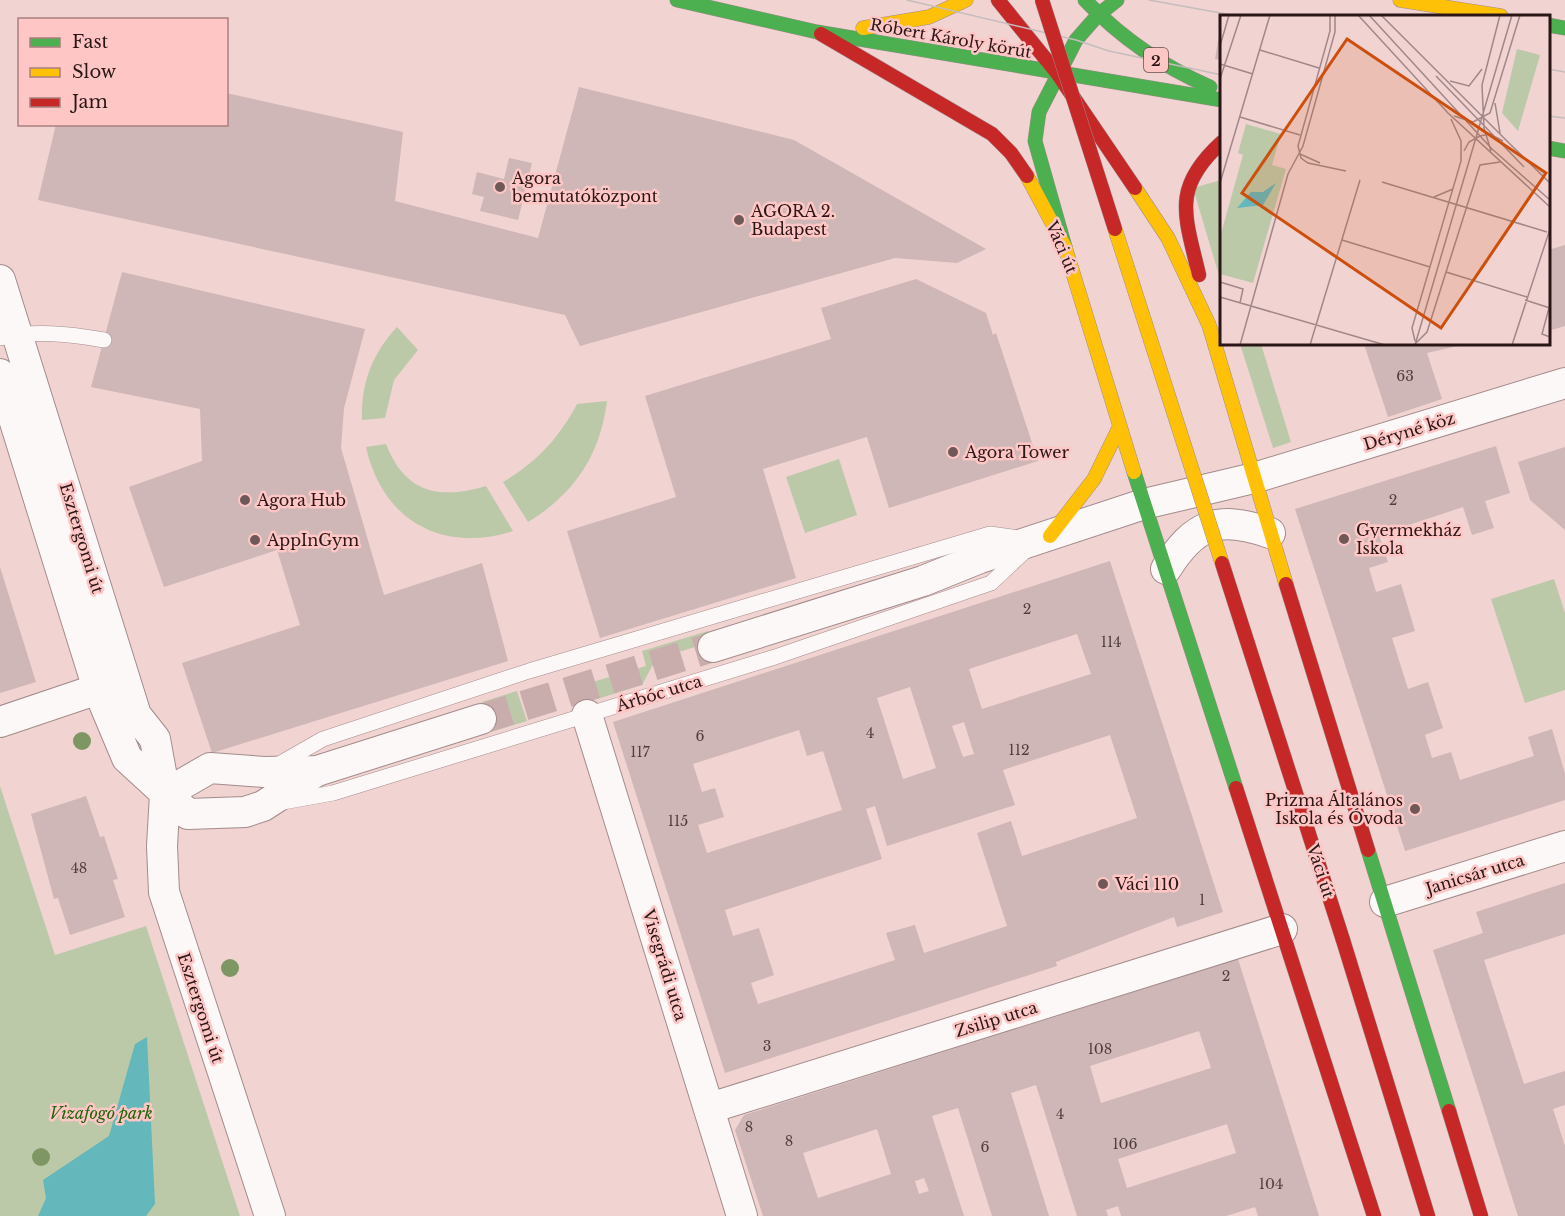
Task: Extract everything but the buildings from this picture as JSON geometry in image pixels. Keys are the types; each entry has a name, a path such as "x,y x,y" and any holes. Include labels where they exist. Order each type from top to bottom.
{"main road":[{"name":"Róbert Károly körút","path":"677,0 816,32 1220,100"},
{"path":"816,32 907,25 950,10 966,0"},
{"path":"998,0 1057,73 1168,238 1209,325"},
{"name":"Váci út","path":"1042,0 1343,940 1428,1216"},
{"name":"2","path":"1085,0 1098,15 1157,61 1220,92"},
{"path":"1065,247 1035,141 1039,112 1057,73 1076,40 1098,15 1117,0"},
{"path":"1401,0 1495,15"},
{"path":"1550,25 1565,28"},
{"name":"Váci út","path":"816,32 992,134 1011,153 1030,180 1065,247 1144,504 1374,1216"},
{"path":"1220,143 1205,155 1190,176 1183,198 1209,325 1348,792 1385,902 1481,1216"},
{"path":"1550,148 1565,151"},
{"path":"1043,538 1094,479 1120,426"}],"street":[{"name":"Esztergomi út","path":"0,280 9,336 136,715 155,739 165,794 162,846 164,892 270,1216"},
{"name":"Esztergomi út","path":"0,374 98,689 128,758 165,794"},
{"name":"Déryné köz","path":"1144,504 1254,478 1565,383"},
{"name":"Árbóc utca","path":"713,646 924,581 980,558 1144,504"},
{"path":"1166,569 1183,543 1209,526 1240,523 1270,533"},
{"path":"0,722 98,689"},
{"name":"Visegrádi utca","path":"587,715 742,1216"},
{"name":"Árbóc utca","path":"317,771 264,772 210,768 165,794 188,814 245,813 263,806 317,771 481,719"},
{"name":"Janicsár utca","path":"1385,902 1565,846"},
{"name":"Zsilip utca","path":"710,1108 1282,929"}],"lane":[{"path":"9,336 74,334 104,340"},
{"name":"Árbóc utca","path":"264,772 323,739 529,671 990,534 1043,538"},
{"name":"Árbóc utca","path":"263,806 333,793 775,657 991,583 1043,538"}],"green space":[{"path":"1220,180 1220,279 1193,188"},
{"path":"397,327 418,350 394,380 385,418 362,420 366,381 370,370 381,348"},
{"path":"1240,345 1261,345 1291,442 1273,448"},
{"path":"607,401 598,439 582,472 559,499 528,522 503,482 546,448 563,428 577,404"},
{"path":"386,444 403,473 425,489 453,492 486,486 513,531 487,537 462,538 440,534 419,525 401,512 386,494 374,473 366,447"},
{"path":"839,459 857,515 805,533 786,477"},
{"path":"1554,579 1565,613 1565,690 1525,703 1491,599"},
{"path":"708,631 711,642 656,659 642,685 591,701 586,684 646,666 642,651"},
{"path":"517,691 527,721 491,732 482,702"},
{"name":"Vizafogó park","path":"0,786 55,955 146,926 240,1216 0,1216"}],"water":[{"path":"147,1037 155,1204 146,1216 38,1216 46,1198 43,1180 109,1136 135,1044"}],"tunnel":[{"path":"481,719 713,647"}],"tram line":[{"path":"907,0 1076,40 1109,51 1220,75"},
{"path":"1149,0 1232,15"},
{"path":"1550,69 1565,72"},
{"path":"1550,116 1565,118"}],"traffic: fast":[{"path":"677,0 817,32 1220,100"},
{"path":"1085,0 1113,27 1143,50 1175,70 1210,87"},
{"path":"1065,247 1035,141 1039,112 1076,40 1098,15 1117,0"},
{"path":"1550,25 1565,28"},
{"path":"1550,148 1565,151"},
{"path":"1134,472 1236,788"},
{"path":"1368,850 1449,1111"}],"traffic: slow":[{"path":"863,28 929,17 966,0"},
{"path":"1400,0 1495,15"},
{"path":"1027,176 1065,247 1134,472"},
{"path":"1135,188 1168,238 1209,325"},
{"path":"1115,229 1222,563"},
{"path":"1209,325 1286,584"},
{"path":"1050,536 1094,479 1120,426"}],"traffic: jam":[{"path":"998,0 1057,73 1135,188"},
{"path":"1042,0 1115,229"},
{"path":"821,34 992,134 1011,153 1027,176"},
{"path":"1199,275 1187,219 1186,203 1195,174 1220,144"},
{"path":"1222,563 1343,940"},
{"path":"1286,584 1368,850"},
{"path":"1236,788 1374,1216"},
{"path":"1343,940 1428,1216"},
{"path":"1449,1111 1481,1216"}],"place":[{"name":"Agora bemutatóközpont","path":"500,187"},
{"name":"AGORA 2. Budapest","path":"739,220"},
{"name":"Agora Tower","path":"953,452"},
{"name":"Agora Hub","path":"245,500"},
{"name":"Gyermekház Iskola","path":"1344,539"},
{"name":"AppInGym","path":"255,540"},
{"name":"Prizma Általános Iskola és Óvoda","path":"1415,809"},
{"name":"Váci 110","path":"1103,884"}]}
